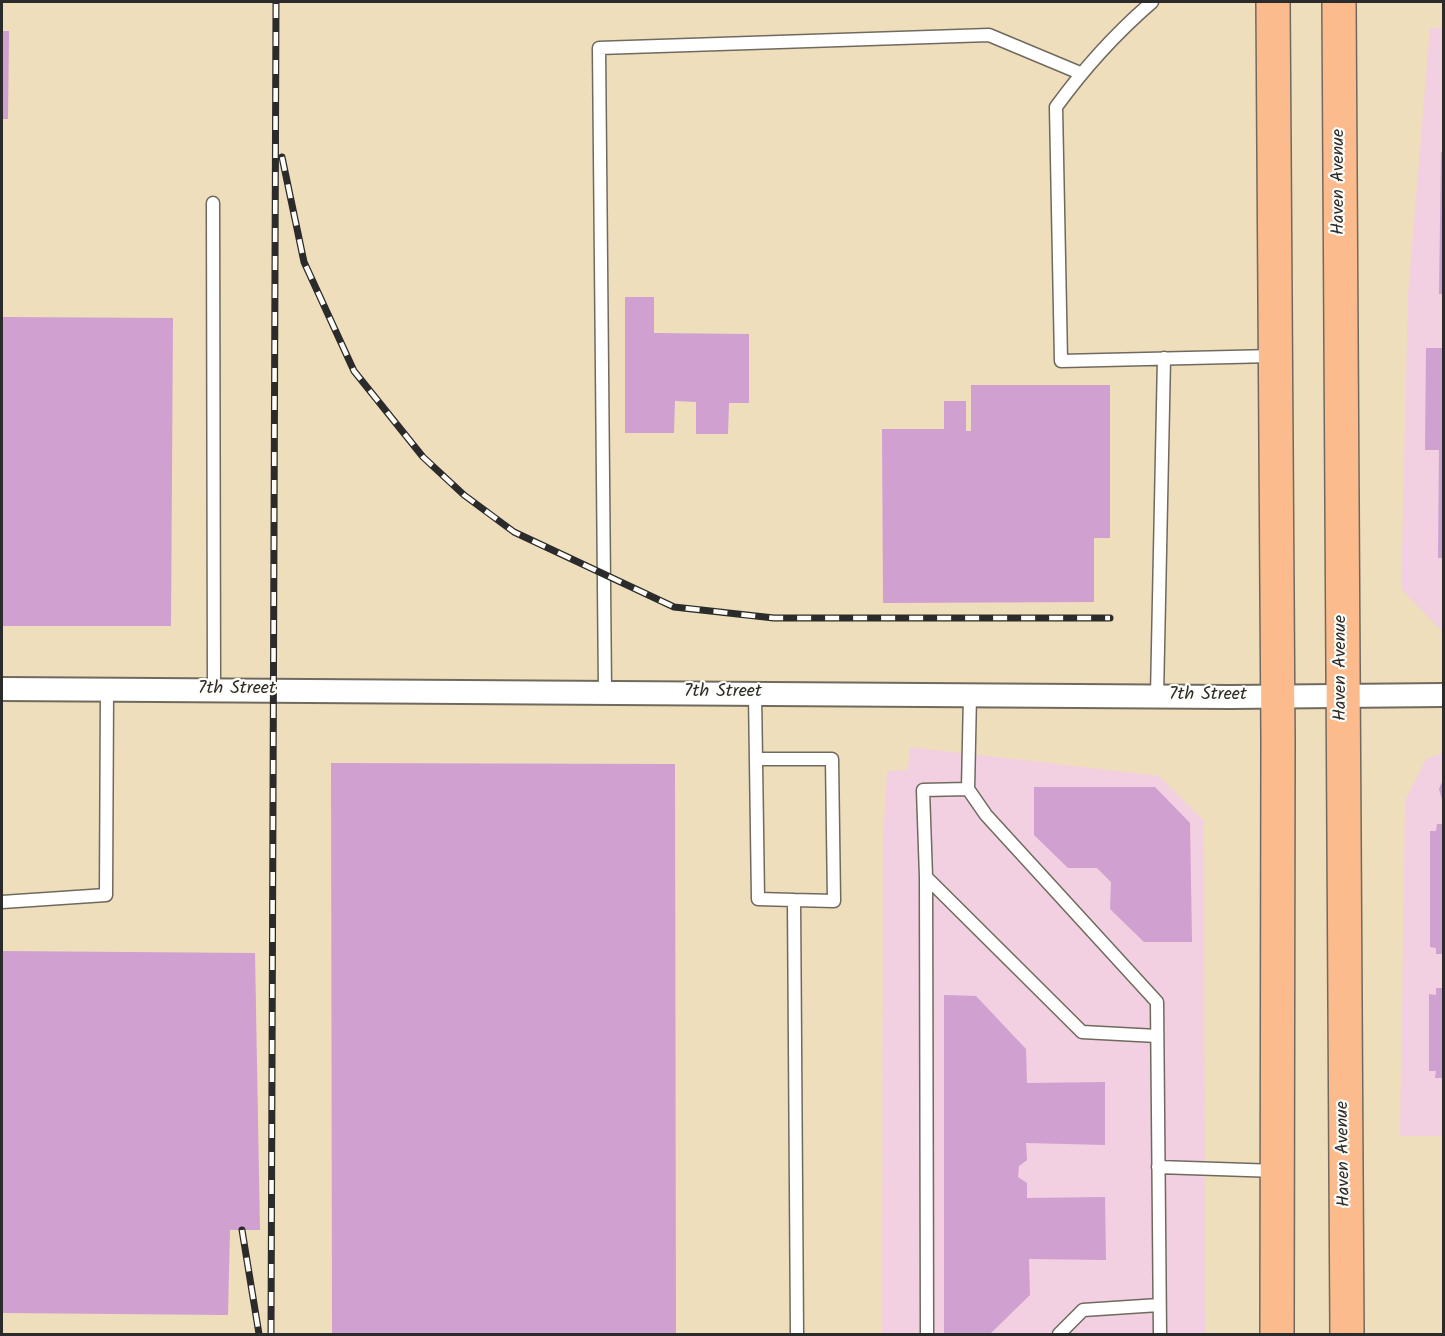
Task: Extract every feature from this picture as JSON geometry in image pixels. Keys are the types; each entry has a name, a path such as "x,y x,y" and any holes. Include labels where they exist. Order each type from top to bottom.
{"main road":[{"path":"1274,2 1277,1335"},
{"name":"Haven Avenue","path":"1339,2 1347,1335"}],"street":[{"name":"7th Street","path":"2,689 1277,697 1443,695"}],"lane":[{"path":"1152,2 1115,34 1080,73 1056,107 1061,361 1274,356"},
{"path":"605,692 599,48 989,35 1080,73"},
{"path":"213,203 214,690"},
{"path":"1157,696 1164,358"},
{"path":"2,902 106,895 106,690"},
{"path":"755,693 758,899 834,901 832,759 756,759"},
{"path":"970,695 968,789 986,815 1157,1002 1160,1335"},
{"path":"927,1335 926,877 922,790 968,789"},
{"path":"926,877 1082,1032 1157,1036"},
{"path":"794,900 797,1335"},
{"path":"1158,1167 1277,1171"},
{"path":"1059,1335 1083,1310 1159,1305"}],"shaded area":[{"path":"1430,28 1443,28 1443,632 1401,589 1408,294"},
{"path":"910,747 1159,776 1204,821 1205,1334 882,1334 883,836 887,771 908,770"},
{"path":"1443,753 1443,1136 1400,1136 1405,801 1426,759"}],"building":[{"path":"2,31 9,31 8,119 2,119"},
{"path":"1441,152 1444,152 1444,294 1439,294"},
{"path":"625,297 654,297 654,333 749,334 749,403 729,403 728,434 696,434 696,402 675,401 674,433 625,433"},
{"path":"2,317 173,318 171,626 2,626"},
{"path":"1426,348 1444,348 1444,558 1438,558 1439,450 1425,450"},
{"path":"971,385 1110,385 1110,538 1094,538 1094,602 883,603 882,429 944,429 944,401 966,401 966,431 971,431"},
{"path":"331,763 675,764 676,1334 332,1334"},
{"path":"1444,777 1444,807 1439,789"},
{"path":"1034,787 1155,787 1190,823 1192,942 1144,942 1110,909 1111,882 1097,868 1068,868 1034,835"},
{"path":"1437,824 1444,824 1444,954 1436,954 1436,948 1430,947 1430,831 1436,831"},
{"path":"2,951 255,953 260,1230 230,1230 228,1315 2,1313"},
{"path":"1436,988 1444,988 1444,1078 1435,1078 1436,1071 1429,1071 1429,994 1436,995"},
{"path":"944,995 976,996 1026,1049 1027,1083 1105,1082 1105,1145 1026,1143 1027,1160 1019,1166 1018,1177 1027,1183 1027,1198 1105,1197 1106,1260 1029,1259 1030,1295 990,1334 944,1334"}],"railway":[{"path":"271,1334 276,2"},
{"path":"282,157 304,262 354,371 423,457 464,495 514,532 674,607 774,618 1110,618"},
{"path":"242,1230 259,1334"}]}
